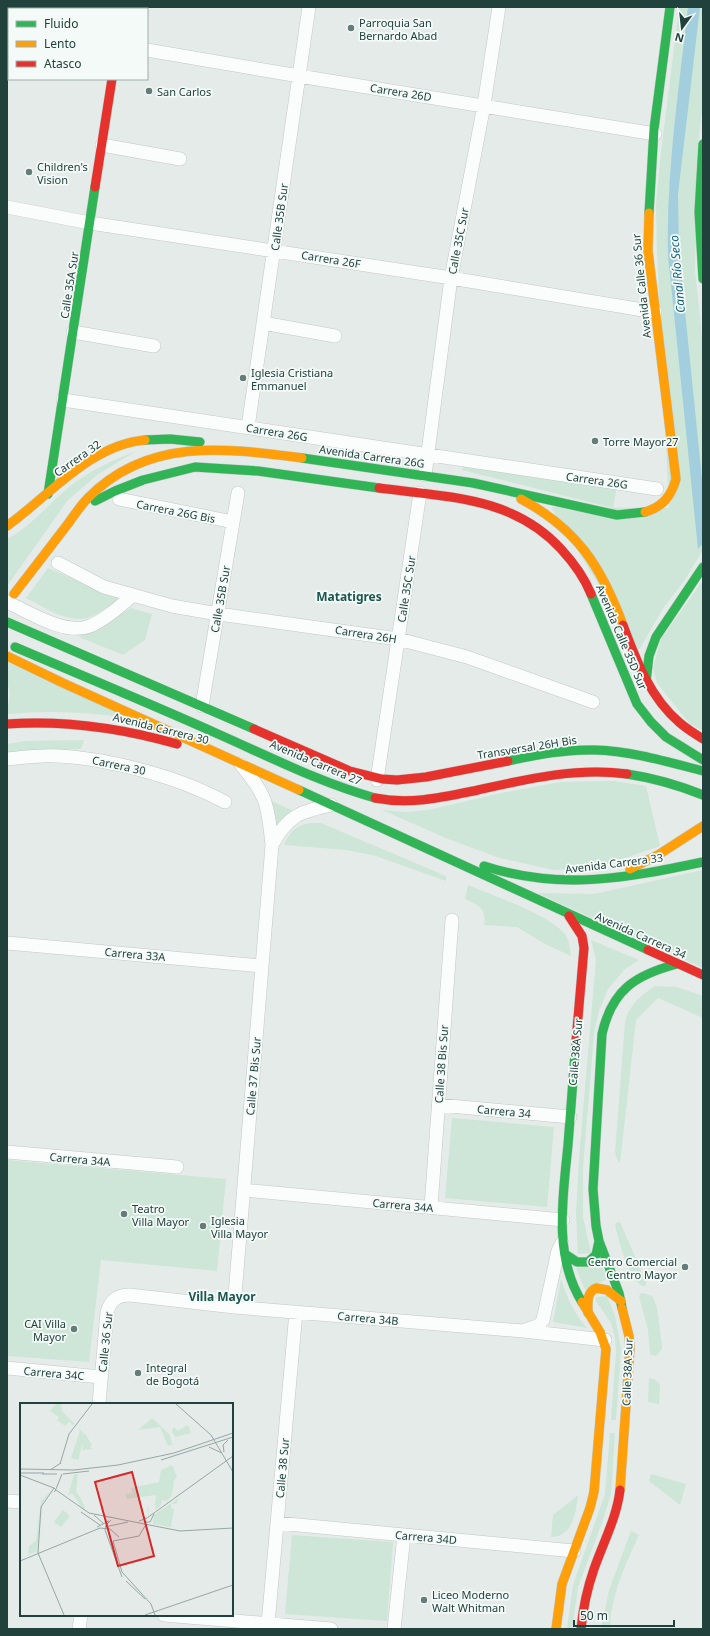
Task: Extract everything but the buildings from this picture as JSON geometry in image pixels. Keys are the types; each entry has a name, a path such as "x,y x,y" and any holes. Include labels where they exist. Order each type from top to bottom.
{"main road":[{"name":"Avenida Calle 36 Sur","path":"670,7 650,183 648,251 676,478 673,491"},
{"name":"Calle 35A Sur","path":"48,494 112,80"},
{"path":"703,144 698,200 703,279"},
{"name":"Carrera 32","path":"7,526 95,458 122,445 142,440 163,439 199,442 244,452"},
{"name":"Avenida Carrera 26G","path":"11,598 76,514 100,486 127,469 149,460 198,449 244,452 425,475 497,487 599,512 628,515 648,512 658,507 673,491"},
{"name":"Avenida Carrera 26G","path":"76,514 99,498 115,490 171,472 196,467 238,468 463,499 485,503 524,518"},
{"name":"Avenida Calle 35D Sur","path":"497,487 525,501 544,513 565,529 584,549 599,571 610,593 646,682"},
{"name":"Avenida Calle 35D Sur","path":"524,518 562,548 585,580 632,693 648,720 666,738 682,749 703,760"},
{"path":"703,566 654,642 649,656 646,682 668,712 688,730 703,739"},
{"name":"Avenida Carrera 27","path":"7,622 350,771 377,780"},
{"name":"Avenida Carrera 27","path":"7,644 319,778 365,795 397,801 423,800 545,776 591,771 611,772 655,779 703,795"},
{"path":"7,656 55,680 163,726 569,916"},
{"name":"Avenida Carrera 30","path":"7,724 56,722 106,727 157,738 236,761"},
{"name":"Transversal 26H Bis","path":"377,780 398,781 415,779 485,765 582,750 629,753 703,771"},
{"path":"604,878 633,867 677,844 703,826"},
{"name":"Avenida Carrera 33","path":"412,843 521,877 561,881 643,873 703,862"},
{"name":"Avenida Carrera 34","path":"569,916 703,975"},
{"name":"Calle 38A Sur","path":"556,1629 562,1584 590,1508 594,1492 606,1348 605,1340 601,1331 572,1284 565,1254 563,1220 584,948 582,936 569,916"},
{"name":"Calle 38A Sur","path":"581,1629 586,1595 592,1575 615,1517 619,1497 630,1348 621,1301 599,1241 596,1226 593,1188 603,1023 613,1002 624,989 637,978 653,970 677,964"},
{"path":"565,1254 571,1260 578,1263 585,1263 592,1260 597,1255 599,1241"},
{"path":"588,1312 588,1296 592,1290 598,1287 612,1291 621,1301"}],"street":[{"name":"Calle 35B Sur","path":"248,428 309,7"},
{"name":"Calle 35C Sur","path":"425,475 452,278 484,105 499,7"},
{"name":"Carrera 26D","path":"148,50 655,134"},
{"path":"102,145 180,159"},
{"name":"Carrera 26F","path":"7,207 90,223 452,278 655,312"},
{"path":"263,323 335,336"},
{"path":"73,332 154,346"},
{"name":"Carrera 26G","path":"63,400 657,489"},
{"name":"Calle 35B Sur","path":"202,706 238,493"},
{"name":"Calle 35C Sur","path":"377,780 420,493"},
{"name":"Carrera 26G Bis","path":"119,499 233,522"},
{"name":"Carrera 26H","path":"58,563 104,587 132,596 172,606 218,614 398,639 467,657 593,702"},
{"path":"11,598 62,627 75,629 89,626 112,613 132,596"},
{"name":"Carrera 30","path":"7,759 44,756 83,758 126,766 167,776 210,793 225,802"},
{"name":"Calle 37 Bis Sur","path":"234,1307 272,845 269,812 264,798 254,780 236,761"},
{"name":"Calle 37 Bis Sur","path":"272,845 284,825 296,816 307,810 331,805"},
{"name":"Calle 38 Bis Sur","path":"431,1207 452,920"},
{"name":"Carrera 33A","path":"7,943 262,966"},
{"name":"Carrera 34","path":"438,1106 570,1117"},
{"name":"Carrera 34A","path":"7,1152 177,1167"},
{"name":"Carrera 34A","path":"244,1190 563,1220"},
{"name":"Calle 38A Sur","path":"523,1331 534,1327 543,1320 558,1251 564,1240"},
{"name":"Calle 36 Sur","path":"99,1403 107,1312 114,1298 122,1295 130,1295"},
{"name":"Carrera 34B","path":"130,1295 234,1307 523,1331 605,1340"},
{"name":"Calle 38 Sur","path":"268,1624 296,1312"},
{"name":"Carrera 34C","path":"7,1368 101,1377"},
{"path":"7,1501 20,1502"},
{"name":"Carrera 34D","path":"277,1522 574,1551"},
{"path":"394,1629 404,1535"},
{"path":"79,1629 81,1616"},
{"path":"176,1616 331,1629"}],"green space":[{"path":"679,7 703,7 703,99 698,146 695,270 703,348 703,550 684,581 664,607 639,650 551,507 669,508 656,206"},
{"path":"136,451 97,475 68,500 7,586 7,539 23,529 68,488 84,476"},
{"path":"464,464 617,486 613,508 462,470"},
{"path":"48,568 119,599 87,618 71,618 55,613 26,598"},
{"path":"703,580 703,731 689,723 657,683 653,668 661,639"},
{"path":"131,608 152,614 145,640 123,655 79,637 103,626"},
{"path":"7,662 129,718 68,712 7,714 10,693 7,681"},
{"path":"84,740 81,749 7,753 7,744 25,741"},
{"path":"614,781 646,786 660,846 599,867 554,870 500,858 448,839 382,810 406,812 428,810 506,792 560,782"},
{"path":"271,801 294,811 285,816 276,826 275,811"},
{"path":"309,823 321,823 446,876 446,881 376,856 347,850 284,845 296,828"},
{"path":"703,870 703,968 537,893 594,894"},
{"path":"468,885 532,912 556,926 567,938 571,956 545,944 517,927 484,925 485,919 483,911 478,905 465,899"},
{"path":"591,940 639,960 625,969 608,989 599,1011 594,1033 583,1168 583,1217 591,1253 578,1254 576,1214 579,1159 596,959"},
{"path":"655,986 677,987 703,996 703,1018 658,998 636,1020 620,1163 615,1153 625,1022 629,1010 636,1001"},
{"path":"452,1118 554,1127 547,1207 445,1198"},
{"path":"7,1160 226,1179 217,1271 101,1260 89,1362 7,1356"},
{"path":"620,1222 646,1282 645,1286 639,1284 634,1278 622,1251 615,1226 616,1223"},
{"path":"601,1264 607,1279 585,1290 576,1268"},
{"path":"561,1279 571,1305 587,1328 553,1322"},
{"path":"643,1293 652,1296 657,1307 662,1349 656,1356 650,1355 648,1330 639,1296"},
{"path":"607,1296 615,1316 621,1348 616,1420 611,1420 616,1351 615,1337 611,1323 596,1301 596,1297"},
{"path":"649,1378 654,1379 660,1384 659,1404 648,1402"},
{"path":"610,1433 615,1433 611,1494 602,1523 578,1587 572,1629 567,1629 573,1585 605,1494"},
{"path":"651,1474 686,1484 680,1505 649,1481"},
{"path":"578,1495 576,1509 569,1528 558,1536 551,1537 553,1515"},
{"path":"631,1531 639,1535 616,1592 610,1629 601,1629 609,1590"},
{"path":"292,1535 393,1542 387,1621 285,1614"}],"water":[{"name":"Canal Río Seco","path":"688,7 700,7 678,194 679,252 703,489 703,543 698,549 668,255 671,162"}],"traffic: fast":[{"path":"649,213 654,129 670,7"},
{"path":"703,144 699,212 703,279"},
{"path":"48,494 95,187"},
{"path":"145,440 170,439 200,442"},
{"path":"302,458 473,483 617,515 645,512"},
{"path":"95,501 143,480 195,467 258,471 379,488"},
{"path":"646,682 649,656 656,637 703,567"},
{"path":"591,594 637,704 651,722 666,737 703,760"},
{"path":"7,622 254,729"},
{"path":"15,647 315,777 375,798"},
{"path":"508,761 562,751 595,750 623,752 703,771"},
{"path":"627,774 666,782 703,795"},
{"path":"299,790 648,950"},
{"path":"484,866 512,874 567,880 620,877 703,862"},
{"path":"622,1308 619,1293 599,1241 596,1226 593,1189 602,1034 606,1019 619,995 637,979 662,968 677,964"},
{"path":"576,1041 562,1225 567,1265 573,1284 582,1302"},
{"path":"565,1254 577,1262 588,1262 596,1255 599,1241"}],"traffic: slow":[{"path":"645,512 651,510 665,500 676,479 648,251 649,213"},
{"path":"7,526 55,486 89,461 106,451 125,444 145,440"},
{"path":"14,594 88,498 111,478 136,465 162,456 189,451 245,451 302,458"},
{"path":"521,499 557,523 572,536 585,551 606,585 623,625"},
{"path":"7,656 299,790"},
{"path":"630,869 658,855 703,826"},
{"path":"588,1313 589,1295 596,1288 607,1290 621,1301"},
{"path":"556,1629 562,1584 590,1508 594,1492 606,1349 600,1332 582,1302"},
{"path":"620,1490 630,1348 629,1336 622,1308"}],"traffic: jam":[{"path":"95,187 112,80"},
{"path":"379,488 453,497 477,502 522,518 542,532 561,549 578,570 591,594"},
{"path":"623,625 645,678 660,702 680,723 703,739"},
{"path":"7,724 51,723 93,726 156,738 177,744"},
{"path":"254,729 350,771 382,779 397,780 426,777 508,761"},
{"path":"375,798 402,801 427,799 533,778 571,773 608,772 627,774"},
{"path":"569,916 582,936 584,948 576,1041"},
{"path":"648,950 703,975"},
{"path":"581,1629 589,1584 613,1520 620,1490"}],"place":[{"name":"Parroquia San Bernardo Abad","path":"351,28"},
{"name":"San Carlos","path":"149,91"},
{"name":"Children's Vision","path":"29,172"},
{"name":"Iglesia Cristiana Emmanuel","path":"243,378"},
{"name":"Torre Mayor27","path":"595,441"},
{"name":"Teatro Villa Mayor","path":"124,1214"},
{"name":"Iglesia Villa Mayor","path":"203,1226"},
{"name":"Centro Comercial Centro Mayor","path":"685,1267"},
{"name":"CAI Villa Mayor","path":"74,1329"},
{"name":"Integral de Bogotá","path":"138,1373"},
{"name":"Liceo Moderno Walt Whitman","path":"424,1600"}],"district":[{"name":"Matatigres","path":"349,596"},
{"name":"Villa Mayor","path":"222,1296"}]}
